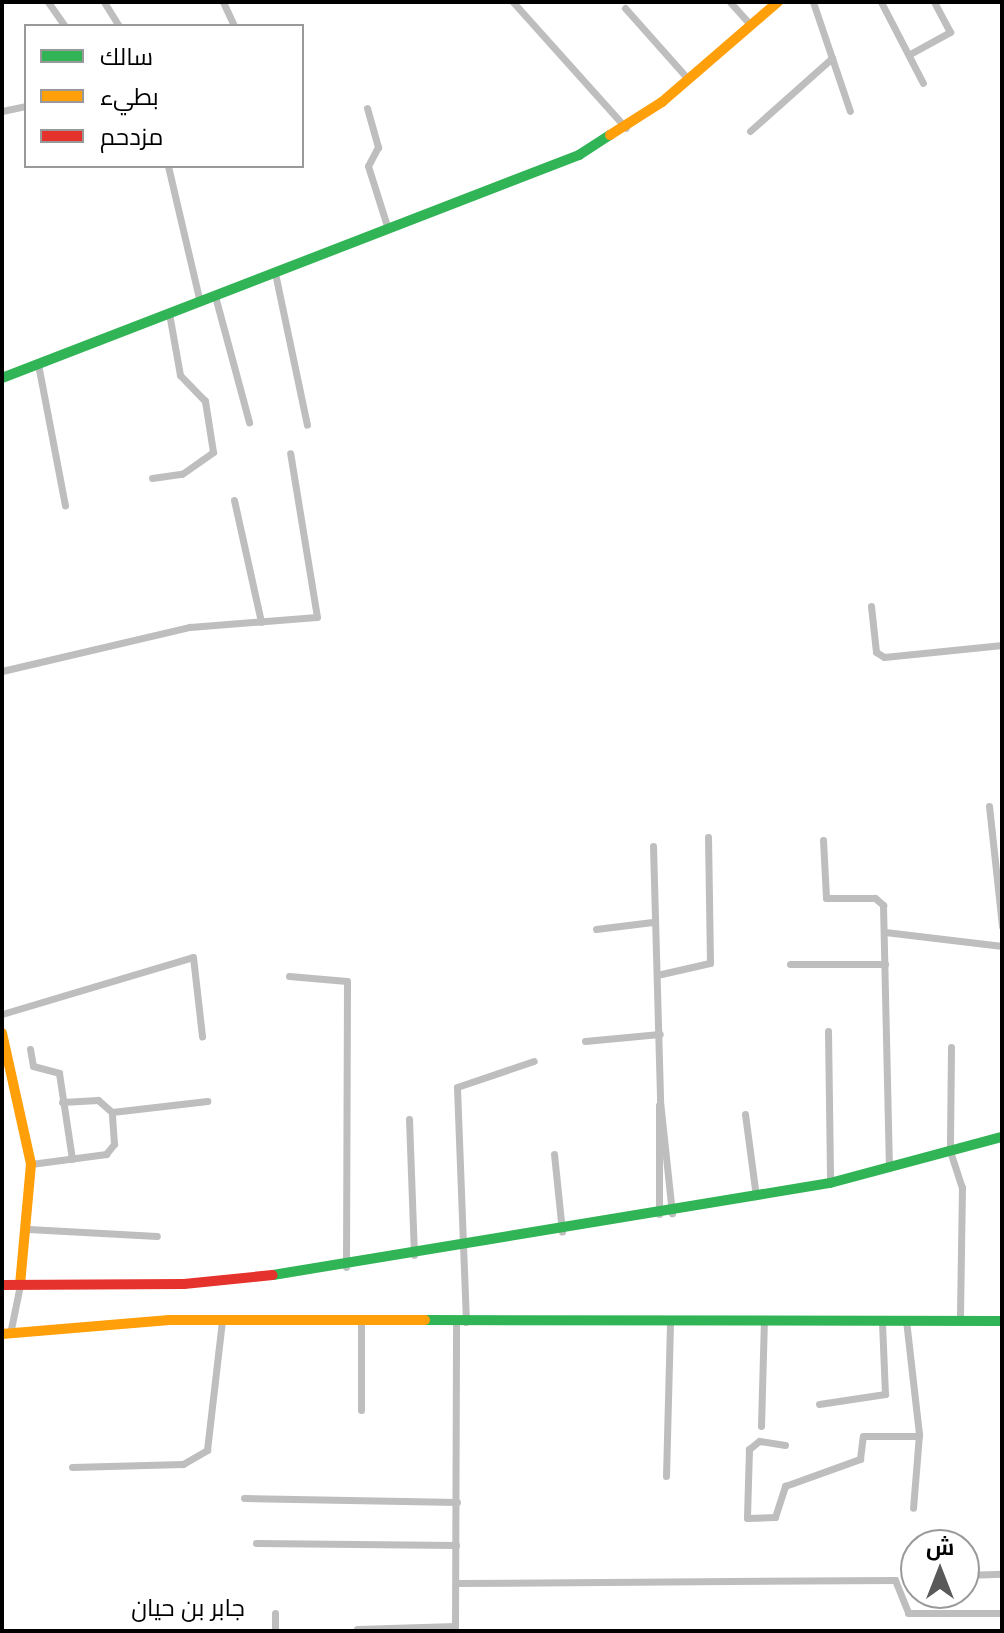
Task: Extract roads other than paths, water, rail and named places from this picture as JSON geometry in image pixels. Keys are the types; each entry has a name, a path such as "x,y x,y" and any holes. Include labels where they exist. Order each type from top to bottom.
{"main road":[{"path":"2,378 566,160 626,128 689,80 778,2"},
{"path":"3,1038 31,1164 28,1229 20,1285"},
{"path":"2,1285 184,1284 346,1267 672,1213 830,1183 1002,1137"},
{"path":"6,1334 222,1321 1002,1321"}],"street":[{"path":"48,2 64,24"},
{"path":"104,2 118,24"},
{"path":"223,2 233,24"},
{"path":"513,2 626,128"},
{"path":"730,2 751,25"},
{"path":"813,2 850,111"},
{"path":"881,2 923,83"},
{"path":"910,54 950,32 934,2"},
{"path":"625,8 689,80"},
{"path":"750,131 832,58"},
{"path":"2,111 24,106"},
{"path":"367,108 378,147 369,174 388,229"},
{"path":"168,168 200,302"},
{"path":"275,273 307,425"},
{"path":"215,296 249,422"},
{"path":"152,478 182,474 213,452 205,401 180,375 169,313"},
{"path":"38,364 65,505"},
{"path":"2,671 190,627 317,617 290,453"},
{"path":"234,500 261,622"},
{"path":"871,606 876,652 884,657 1002,645"},
{"path":"989,806 1002,926"},
{"path":"657,975 710,963 708,837"},
{"path":"823,840 826,898 879,899 885,932 889,1168"},
{"path":"653,846 653,922 660,1034 659,1214"},
{"path":"596,929 653,922"},
{"path":"885,932 1002,946"},
{"path":"2,1014 193,957 202,1036"},
{"path":"790,964 885,964"},
{"path":"289,976 347,981 346,1267"},
{"path":"828,1031 830,1183"},
{"path":"585,1041 660,1034"},
{"path":"951,1047 950,1151 962,1187 960,1320"},
{"path":"30,1049 33,1066 59,1073 72,1159"},
{"path":"357,1629 455,1629 461,1322 466,1248 457,1087 534,1061"},
{"path":"62,1102 98,1100 112,1112 207,1101"},
{"path":"660,1101 672,1213"},
{"path":"31,1164 111,1151 112,1112"},
{"path":"745,1114 756,1196"},
{"path":"409,1119 414,1255"},
{"path":"554,1154 562,1232"},
{"path":"28,1229 157,1236"},
{"path":"6,1334 20,1285"},
{"path":"906,1320 919,1436 913,1508"},
{"path":"72,1467 183,1464 207,1450 222,1321"},
{"path":"361,1321 361,1410"},
{"path":"666,1476 670,1321"},
{"path":"761,1426 764,1321"},
{"path":"819,1404 885,1394 882,1321"},
{"path":"785,1445 759,1441 749,1449 747,1518 775,1517 785,1486 860,1459 863,1436 919,1436"},
{"path":"244,1498 457,1502"},
{"path":"256,1543 456,1545"},
{"path":"980,1575 1002,1574"},
{"path":"456,1583 895,1580 908,1613 1002,1613"},
{"path":"275,1613 275,1631"}],"district":[{"name":"جابر بن حيان","path":"188,1608"}]}
